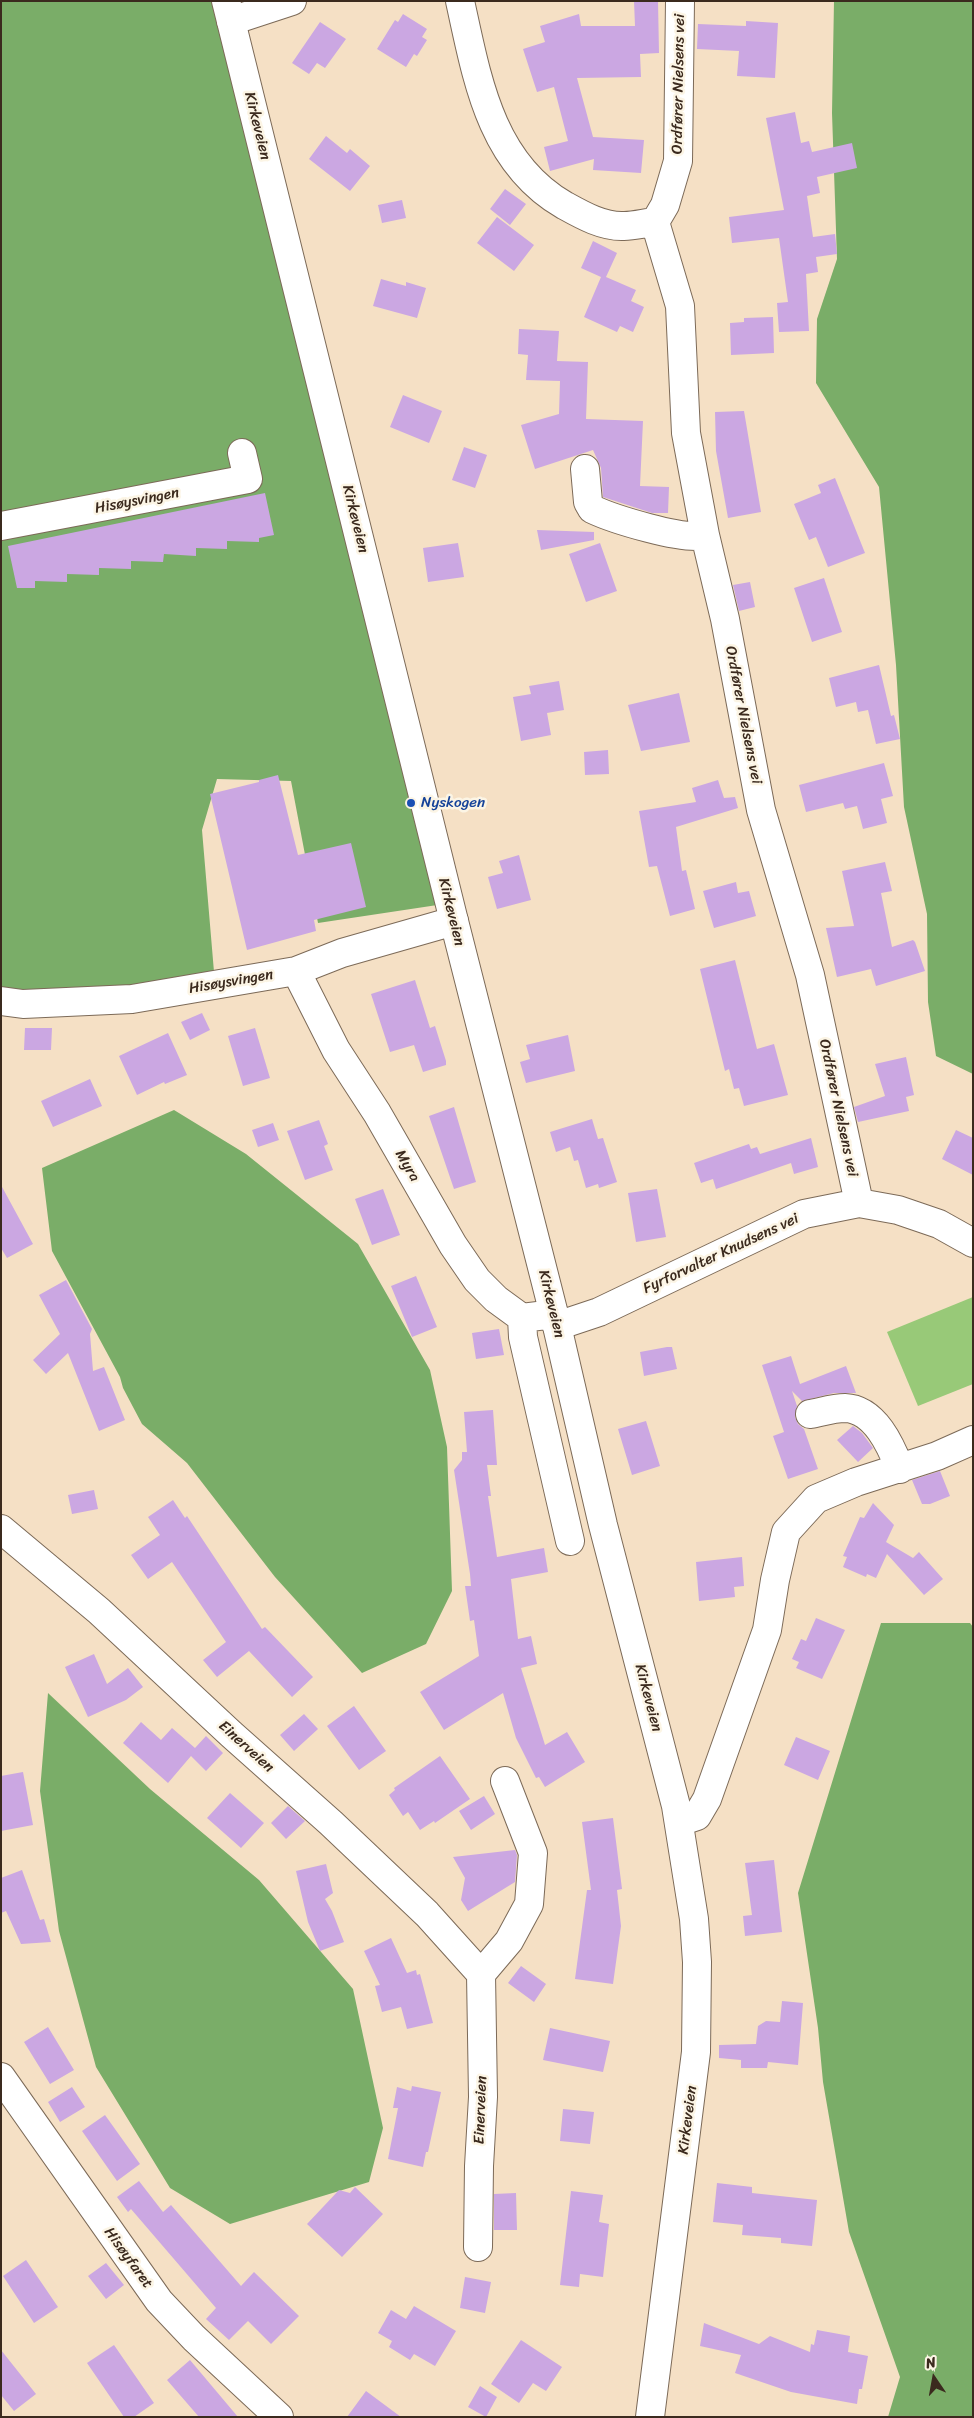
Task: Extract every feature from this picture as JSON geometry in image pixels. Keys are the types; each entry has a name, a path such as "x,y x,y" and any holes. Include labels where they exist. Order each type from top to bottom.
{"street":[{"path":"228,11 292,1"},
{"path":"460,1 487,107 504,145 515,163 543,192 587,218 623,226 654,222"},
{"name":"Ordfører Nielsens vei","path":"680,1 678,161 665,205 654,222 680,306 686,433 705,535 725,619 761,810 810,975 859,1203"},
{"name":"Kirkeveien","path":"228,11 555,1320 603,1525 679,1822 694,1918 698,2006 696,2052 650,2417"},
{"name":"Hisøysvingen","path":"1,526 248,480 242,454"},
{"path":"585,469 588,502 592,509 607,516 685,536 705,535"},
{"name":"Hisøysvingen","path":"1,1001 23,1004 132,999 296,970 342,953 454,921"},
{"name":"Myra","path":"296,970 336,1050 377,1114 454,1245 477,1280 496,1299 522,1318"},
{"name":"Fyrforvalter Knudsens vei","path":"555,1320 599,1312 804,1214 859,1203 898,1210 939,1224 973,1243"},
{"path":"555,1320 522,1318 523,1337 570,1541"},
{"path":"810,1414 845,1408 867,1417 882,1431 900,1470"},
{"path":"679,1822 697,1816 707,1799 767,1630 775,1580 786,1532 816,1499 856,1482 900,1470 973,1440"},
{"name":"Einerveien","path":"1,1529 99,1611 224,1728 331,1823 427,1914 481,1974 483,2097 479,2166 478,2247"},
{"path":"481,1974 509,1941 529,1904 533,1853 505,1782"},
{"name":"Hisøyfaret","path":"1,2077 159,2301 194,2338 279,2417"}],"green space":[{"path":"1,1 212,1 225,29 444,904 318,923 291,781 217,779 202,830 214,972 1,1010"},
{"path":"834,1 973,1 973,1074 936,1056 928,1002 927,914 904,807 896,665 879,487 816,383 817,319 837,259 832,113"},
{"path":"174,1110 246,1154 358,1244 430,1370 447,1447 452,1591 426,1644 362,1673 275,1577 187,1463 142,1424 123,1388 120,1377 52,1251 42,1168"},
{"path":"973,1297 973,1384 918,1406 887,1332"},
{"path":"881,1623 970,1623 973,1627 973,2417 888,2417 900,2377 849,2232 823,2082 818,2028 798,1893"},
{"path":"48,1693 150,1789 259,1880 353,1989 383,2128 369,2182 230,2224 170,2188 96,2067 59,1931 40,1791"}],"building":[{"path":"634,1 658,1 659,53 640,54 641,77 577,78 593,137 644,140 641,173 593,170 594,159 550,171 544,147 568,141 554,87 537,92 523,49 545,42 540,26 579,14 581,26 635,26"},
{"path":"403,14 427,29 422,37 427,40 417,56 414,54 406,67 377,49 395,20 398,22"},
{"path":"746,21 778,23 775,78 737,76 739,51 697,49 698,24 746,26"},
{"path":"320,22 346,39 325,68 317,63 309,74 292,63"},
{"path":"795,112 801,143 809,141 812,152 852,143 857,168 817,177 820,193 807,196 813,237 835,234 837,254 816,257 818,272 806,274 809,331 779,332 777,303 788,302 779,238 732,243 729,217 784,210 766,118"},
{"path":"326,136 347,153 350,149 370,166 350,191 309,159"},
{"path":"505,189 526,204 510,225 490,209"},
{"path":"402,200 406,218 382,223 378,205"},
{"path":"497,217 534,245 514,271 477,243"},
{"path":"593,241 617,253 606,277 636,290 631,301 644,307 633,332 620,326 617,332 584,317 601,277 581,268"},
{"path":"381,279 406,286 406,282 426,288 417,318 373,306"},
{"path":"773,317 774,353 731,355 730,323 744,322 744,318"},
{"path":"519,329 559,331 557,361 588,362 586,419 643,421 640,486 669,487 668,513 652,513 603,497 601,468 593,450 535,469 521,425 559,414 560,381 526,380 528,355 518,354"},
{"path":"403,395 442,411 429,443 390,427"},
{"path":"744,411 761,512 728,518 716,451 715,412"},
{"path":"464,447 487,455 475,488 452,480"},
{"path":"835,478 865,553 828,567 816,537 809,540 794,504 821,493 818,485"},
{"path":"265,493 274,535 259,538 259,542 227,541 227,549 196,548 196,556 164,554 163,562 131,561 131,569 99,568 99,575 67,574 67,582 35,581 35,588 17,588 8,546"},
{"path":"537,530 594,532 594,540 541,550"},
{"path":"458,543 464,577 428,582 423,548"},
{"path":"600,543 617,591 586,602 569,554"},
{"path":"824,578 842,632 812,642 794,588"},
{"path":"750,582 755,607 739,611 733,585"},
{"path":"879,665 891,716 894,715 900,739 876,744 868,710 858,712 856,702 836,707 829,678"},
{"path":"559,681 564,710 547,713 551,735 521,741 513,697 531,694 529,686"},
{"path":"679,693 690,742 641,751 628,705"},
{"path":"608,750 609,774 585,775 584,752"},
{"path":"884,763 893,796 881,799 887,823 863,829 857,806 845,809 843,803 806,812 799,785"},
{"path":"278,775 298,855 351,843 366,907 314,920 316,931 247,950 210,794 259,782 259,780"},
{"path":"718,780 724,798 735,797 738,808 676,827 682,871 686,870 695,909 670,916 657,866 649,867 639,811 696,802 692,788"},
{"path":"519,855 531,900 497,909 488,877 503,873 499,861"},
{"path":"885,862 892,891 881,893 892,947 913,940 925,971 876,986 871,969 837,977 826,928 854,926 842,871"},
{"path":"736,882 738,893 749,891 756,916 714,928 703,891"},
{"path":"735,960 757,1049 774,1044 788,1095 744,1106 739,1088 734,1089 729,1069 725,1071 700,969"},
{"path":"415,980 430,1028 435,1026 446,1061 446,1065 423,1072 414,1045 390,1052 371,994"},
{"path":"202,1013 210,1030 190,1040 181,1022"},
{"path":"25,1028 52,1028 51,1050 24,1050"},
{"path":"255,1028 270,1078 243,1086 228,1036"},
{"path":"168,1033 187,1075 165,1084 164,1082 137,1095 119,1056"},
{"path":"568,1035 575,1071 526,1083 520,1062 530,1059 526,1045"},
{"path":"906,1057 914,1095 906,1097 909,1111 858,1122 854,1107 885,1096 875,1064"},
{"path":"90,1079 102,1106 53,1127 41,1101"},
{"path":"454,1107 476,1182 454,1189 429,1116"},
{"path":"592,1119 598,1139 603,1138 617,1182 599,1188 598,1184 586,1188 578,1160 574,1161 570,1147 556,1152 550,1132"},
{"path":"319,1120 328,1144 324,1146 333,1170 305,1180 287,1131"},
{"path":"273,1123 279,1140 258,1147 252,1130"},
{"path":"956,1130 973,1138 973,1175 942,1159"},
{"path":"811,1138 818,1167 794,1174 791,1163 716,1189 713,1179 701,1183 694,1163 749,1144 751,1149 757,1147 760,1154"},
{"path":"1,1185 33,1244 7,1258 1,1248"},
{"path":"383,1189 400,1235 372,1245 355,1199"},
{"path":"657,1189 666,1237 636,1242 628,1193"},
{"path":"416,1276 437,1327 412,1337 391,1286"},
{"path":"66,1280 92,1329 90,1334 93,1371 104,1367 125,1420 99,1431 68,1353 46,1374 33,1360 60,1334 39,1295"},
{"path":"499,1329 504,1355 476,1359 472,1333"},
{"path":"672,1347 677,1369 644,1376 640,1352"},
{"path":"791,1356 800,1384 846,1366 856,1393 834,1393 802,1401 792,1391 797,1406 795,1417 798,1424 804,1429 818,1469 788,1479 773,1436 784,1432 762,1365"},
{"path":"493,1410 497,1465 487,1465 491,1496 488,1496 497,1557 544,1548 548,1572 511,1579 518,1639 531,1636 537,1664 521,1668 545,1745 567,1732 585,1762 545,1787 539,1777 536,1778 516,1738 503,1693 444,1730 420,1692 479,1656 474,1620 470,1621 465,1586 471,1586 470,1574 454,1470 462,1460 462,1452 467,1452 464,1412"},
{"path":"646,1421 660,1466 632,1475 618,1429"},
{"path":"853,1426 862,1433 873,1448 858,1462 837,1440"},
{"path":"940,1471 950,1496 930,1504 922,1504 912,1480"},
{"path":"94,1490 98,1509 72,1514 68,1495"},
{"path":"173,1500 185,1518 187,1516 262,1629 265,1627 313,1677 292,1697 249,1651 217,1677 203,1660 226,1642 172,1562 148,1579 131,1555 160,1535 148,1517"},
{"path":"873,1503 894,1525 886,1542 913,1558 919,1552 943,1579 924,1595 887,1554 876,1578 867,1574 866,1577 843,1567 847,1557 843,1556 860,1517 864,1518"},
{"path":"742,1557 744,1586 734,1587 735,1597 699,1601 696,1562"},
{"path":"816,1618 845,1630 822,1679 796,1668 799,1662 792,1659 801,1639 806,1641"},
{"path":"94,1654 107,1684 128,1668 143,1687 126,1700 88,1717 65,1667"},
{"path":"354,1706 386,1751 359,1770 327,1726"},
{"path":"304,1714 318,1729 294,1751 280,1735"},
{"path":"141,1722 161,1740 172,1728 195,1748 206,1736 223,1753 206,1771 191,1756 168,1783 123,1743"},
{"path":"796,1737 830,1751 818,1780 784,1765"},
{"path":"440,1756 470,1799 435,1823 434,1821 420,1830 408,1812 403,1816 389,1795 395,1790 394,1788"},
{"path":"23,1772 33,1825 1,1831 1,1776"},
{"path":"230,1793 264,1823 241,1848 207,1818"},
{"path":"484,1796 495,1814 471,1830 459,1811"},
{"path":"288,1806 305,1821 286,1839 271,1823"},
{"path":"613,1818 622,1889 617,1890 621,1926 613,1984 575,1979 587,1890 591,1890 582,1822"},
{"path":"515,1850 517,1855 515,1882 468,1911 461,1900 465,1878 453,1857"},
{"path":"774,1860 782,1932 745,1936 743,1916 752,1915 745,1863"},
{"path":"326,1864 333,1893 325,1899 332,1911 344,1942 320,1951 308,1922 296,1871"},
{"path":"22,1870 40,1920 44,1919 51,1942 21,1944 6,1911 1,1913 1,1878"},
{"path":"391,1938 407,1973 416,1970 417,1975 420,1974 433,2023 407,2029 401,2007 382,2012 375,1986 380,1985 364,1951"},
{"path":"521,1966 546,1984 534,2002 508,1983"},
{"path":"782,2001 803,2003 798,2065 768,2062 767,2068 741,2068 741,2060 719,2058 719,2045 756,2044 758,2026 766,2021 780,2022"},
{"path":"48,2027 74,2070 50,2084 24,2042"},
{"path":"550,2028 610,2041 603,2072 543,2060"},
{"path":"412,2086 441,2092 423,2167 388,2159 398,2108 393,2108 397,2087 411,2091"},
{"path":"72,2087 85,2107 60,2122 48,2102"},
{"path":"563,2109 594,2112 590,2144 560,2141"},
{"path":"105,2115 140,2164 117,2181 82,2131"},
{"path":"139,2181 163,2212 171,2205 241,2286 254,2272 299,2316 271,2344 248,2321 229,2340 206,2319 216,2308 131,2209 128,2212 117,2197"},
{"path":"717,2183 752,2187 752,2193 817,2200 812,2246 781,2243 781,2238 742,2235 743,2225 713,2222"},
{"path":"355,2187 383,2214 342,2257 307,2224 339,2190 350,2193"},
{"path":"571,2191 603,2195 599,2222 609,2224 603,2277 580,2274 579,2287 560,2285"},
{"path":"516,2193 517,2230 494,2230 494,2194"},
{"path":"26,2260 58,2307 34,2323 3,2276"},
{"path":"106,2263 124,2285 106,2299 88,2276"},
{"path":"465,2277 491,2282 485,2313 460,2308"},
{"path":"414,2306 456,2331 435,2366 414,2354 410,2360 389,2347 392,2341 378,2333 391,2310 406,2319"},
{"path":"704,2323 759,2344 770,2336 810,2352 811,2344 814,2345 817,2330 850,2336 848,2352 868,2356 862,2389 859,2389 857,2404 791,2392 735,2373 741,2355 700,2346"},
{"path":"521,2340 562,2367 546,2391 533,2383 519,2403 491,2384"},
{"path":"114,2345 154,2403 134,2417 124,2417 87,2363"},
{"path":"1,2350 36,2394 14,2411 1,2395"},
{"path":"190,2360 238,2417 199,2417 167,2380"},
{"path":"480,2386 497,2397 486,2417 468,2407"},
{"path":"366,2391 401,2417 347,2417"}],"place":[{"name":"Nyskogen","path":"411,803"}]}
